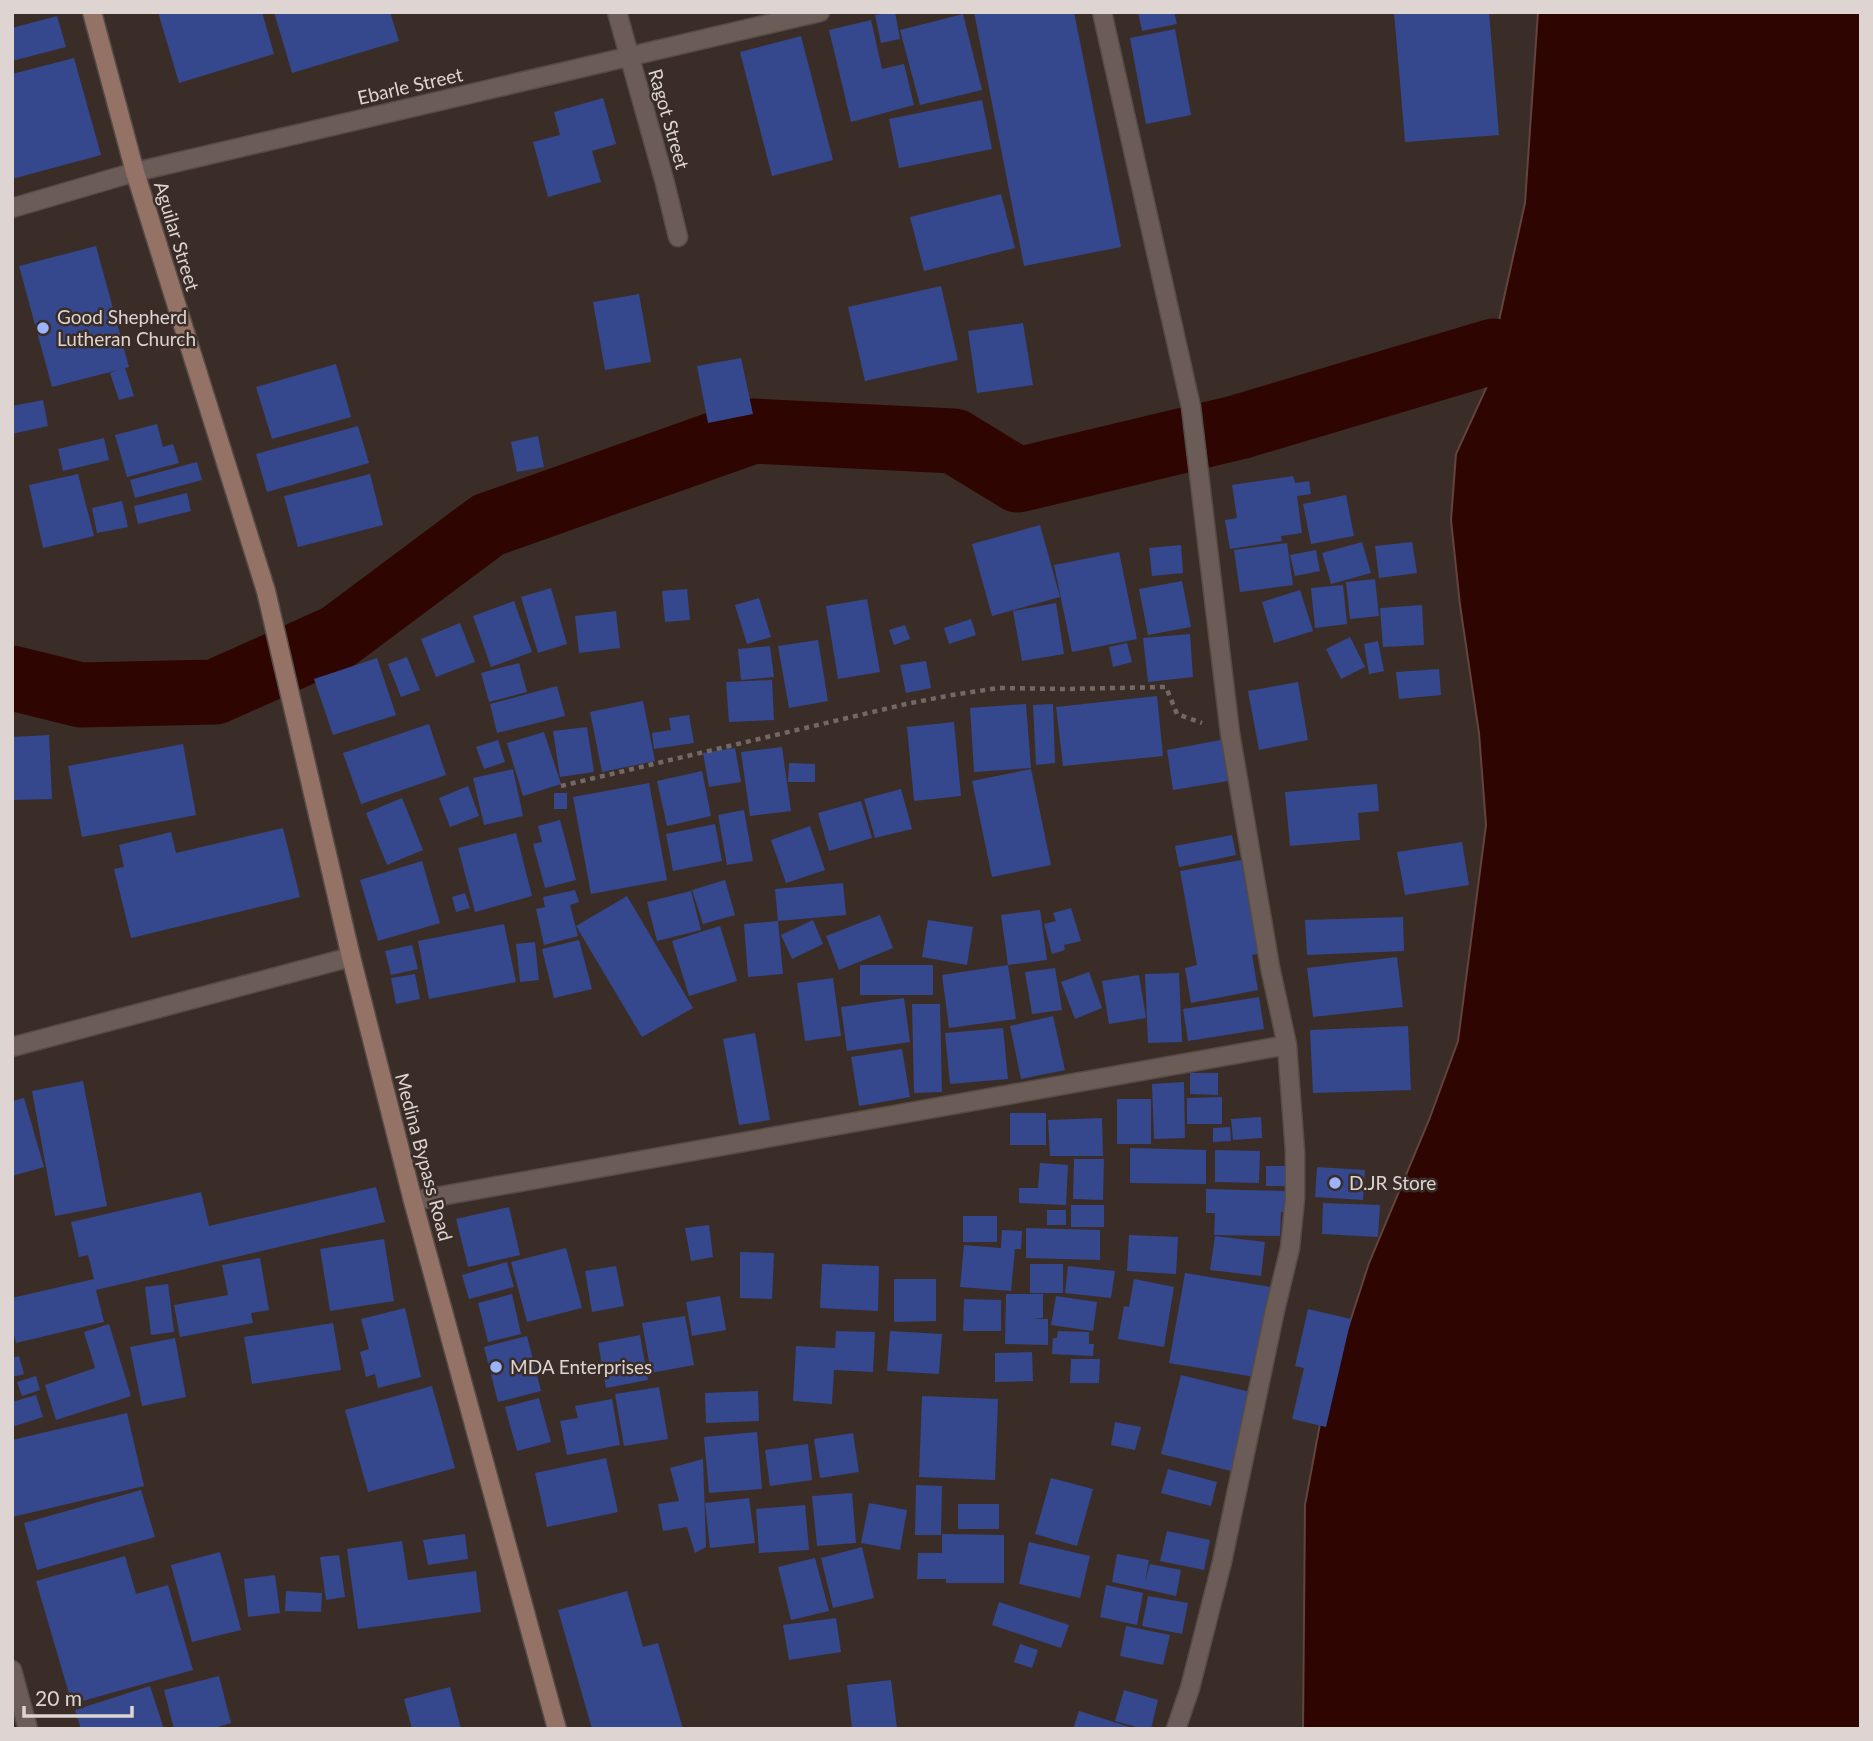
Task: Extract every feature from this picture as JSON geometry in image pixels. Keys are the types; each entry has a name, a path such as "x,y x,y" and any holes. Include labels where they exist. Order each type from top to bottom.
{"main road":[{"name":"Aguilar Street","path":"92,12 135,172 266,591"},
{"name":"Medina Bypass Road","path":"266,591 351,957 413,1201 557,1729"}],"street":[{"name":"Ragot Street","path":"617,12 666,183 678,237"},
{"name":"Ebarle Street","path":"12,208 135,172 820,12"},
{"path":"1102,12 1191,407 1230,733 1270,967 1287,1045 1295,1152 1295,1198 1290,1248 1222,1562 1176,1729"},
{"path":"12,1047 351,957"},
{"path":"413,1201 1287,1045"},
{"path":"12,1670 28,1729"}],"path":[{"path":"561,786 906,704 998,688 1064,690 1166,687 1177,714 1230,733"}],"shaded area":[{"path":"1538,12 1861,12 1861,1729 1303,1729 1305,1505 1324,1402 1369,1263 1429,1120 1458,1041 1486,825 1479,733 1460,605 1451,520 1456,454 1488,384 1525,203"}],"building":[{"path":"158,12 262,12 274,54 179,83"},
{"path":"274,12 390,12 399,41 292,73"},
{"path":"895,12 900,39 881,43 875,15"},
{"path":"974,12 1074,12 1121,247 1024,266"},
{"path":"1138,12 1174,12 1177,24 1142,31"},
{"path":"1394,12 1489,12 1499,135 1405,142"},
{"path":"963,14 982,90 920,105 900,30"},
{"path":"57,16 66,47 12,61 12,28"},
{"path":"871,20 882,69 904,64 914,105 851,122 829,30"},
{"path":"1175,29 1191,115 1146,124 1130,38"},
{"path":"801,36 833,160 772,176 740,52"},
{"path":"74,58 101,155 12,179 12,74"},
{"path":"603,98 616,144 592,151 601,182 548,197 533,142 560,135 554,112"},
{"path":"982,100 992,149 899,168 889,119"},
{"path":"1001,194 1015,248 924,271 910,217"},
{"path":"96,246 129,367 125,368 134,396 119,400 110,373 118,370 52,387 19,266"},
{"path":"941,286 958,360 865,381 848,307"},
{"path":"639,294 651,362 605,370 593,302"},
{"path":"1023,323 1033,385 977,393 968,331"},
{"path":"741,358 753,414 708,423 697,366"},
{"path":"336,364 351,417 272,439 256,387"},
{"path":"43,400 48,426 12,434 12,406"},
{"path":"157,424 163,447 173,444 179,463 127,477 115,435"},
{"path":"358,426 369,463 267,492 256,454"},
{"path":"538,436 544,467 517,472 511,442"},
{"path":"104,438 109,460 63,471 58,449"},
{"path":"197,462 202,480 135,498 130,480"},
{"path":"78,474 94,536 43,548 29,485"},
{"path":"370,474 383,525 298,547 284,496"},
{"path":"1293,476 1295,483 1309,481 1311,494 1297,496 1302,533 1281,536 1282,541 1230,549 1225,520 1237,518 1232,485"},
{"path":"187,493 191,511 138,524 134,506"},
{"path":"1346,495 1354,536 1311,544 1303,504"},
{"path":"122,501 128,527 97,533 92,508"},
{"path":"1040,525 1060,597 992,616 972,544"},
{"path":"1362,542 1371,573 1331,584 1322,553"},
{"path":"1412,542 1417,573 1379,578 1375,546"},
{"path":"1287,543 1293,585 1240,592 1234,550"},
{"path":"1181,545 1183,573 1152,576 1149,548"},
{"path":"1316,550 1320,571 1295,576 1290,555"},
{"path":"1119,552 1137,639 1072,652 1054,565"},
{"path":"1375,579 1379,616 1350,619 1346,582"},
{"path":"1182,581 1191,627 1148,635 1139,589"},
{"path":"1343,585 1347,624 1315,628 1311,588"},
{"path":"551,588 567,644 538,653 521,597"},
{"path":"687,589 690,620 665,622 662,591"},
{"path":"1300,590 1313,631 1274,643 1262,602"},
{"path":"759,598 771,637 747,644 735,605"},
{"path":"867,599 880,672 838,679 826,606"},
{"path":"514,601 532,652 491,667 473,616"},
{"path":"1056,603 1064,654 1022,661 1013,611"},
{"path":"1422,605 1424,645 1383,647 1380,608"},
{"path":"616,611 620,648 579,653 575,616"},
{"path":"971,619 976,635 949,644 944,628"},
{"path":"460,623 475,662 436,677 421,639"},
{"path":"905,625 910,639 894,645 889,630"},
{"path":"1190,634 1193,677 1148,682 1143,638"},
{"path":"1350,637 1365,667 1341,679 1326,649"},
{"path":"818,640 828,701 789,708 778,646"},
{"path":"1378,641 1384,671 1369,674 1364,644"},
{"path":"1127,643 1132,662 1113,667 1109,647"},
{"path":"770,646 774,677 741,680 738,649"},
{"path":"407,657 420,690 401,697 388,664"},
{"path":"377,658 396,715 333,735 314,679"},
{"path":"926,661 931,688 906,693 900,665"},
{"path":"519,663 527,692 489,702 481,673"},
{"path":"1439,669 1441,695 1399,699 1396,672"},
{"path":"772,680 774,720 729,722 726,682"},
{"path":"1298,682 1308,740 1259,750 1248,691"},
{"path":"557,686 565,716 497,733 490,704"},
{"path":"1157,696 1163,756 1063,766 1056,707"},
{"path":"643,701 655,761 602,772 590,712"},
{"path":"1026,704 1031,768 974,772 970,708"},
{"path":"1053,704 1055,763 1036,765 1033,705"},
{"path":"689,715 694,743 654,749 652,733 671,730 669,718"},
{"path":"954,722 961,796 914,801 907,727"},
{"path":"429,724 446,775 361,804 343,753"},
{"path":"587,727 594,772 560,777 553,731"},
{"path":"544,732 561,784 523,796 507,743"},
{"path":"49,735 52,799 12,800 12,737"},
{"path":"498,740 505,762 484,769 476,747"},
{"path":"1221,740 1228,781 1173,790 1167,750"},
{"path":"183,744 196,815 82,837 68,766"},
{"path":"782,747 791,811 750,816 741,752"},
{"path":"735,748 741,782 709,787 703,753"},
{"path":"789,763 815,764 815,782 788,782"},
{"path":"513,769 523,816 484,825 473,778"},
{"path":"1031,769 1051,865 992,877 972,781"},
{"path":"702,771 711,816 667,826 657,781"},
{"path":"649,783 667,880 591,894 573,797"},
{"path":"1377,784 1379,811 1358,813 1360,840 1290,846 1285,792"},
{"path":"468,786 479,816 450,827 439,798"},
{"path":"901,789 912,829 875,838 864,799"},
{"path":"554,793 567,793 567,809 554,809"},
{"path":"402,798 423,850 387,865 366,813"},
{"path":"861,801 872,838 829,851 818,813"},
{"path":"744,810 753,861 727,865 718,815"},
{"path":"560,820 576,880 545,888 533,844 542,842 538,826"},
{"path":"715,824 722,861 673,871 666,834"},
{"path":"810,826 825,870 786,883 771,840"},
{"path":"283,828 300,897 131,938 114,869 124,867 119,845 171,832 176,853"},
{"path":"516,833 532,896 475,912 458,848"},
{"path":"1232,835 1236,855 1179,867 1175,846"},
{"path":"1462,842 1469,885 1405,895 1397,852"},
{"path":"1241,860 1258,954 1252,955 1258,990 1191,1003 1185,968 1197,965 1180,871"},
{"path":"422,861 440,923 378,941 360,880"},
{"path":"725,880 735,915 703,924 692,890"},
{"path":"843,883 846,915 778,921 775,889"},
{"path":"575,890 579,902 570,905 578,936 544,945 536,909 545,907 543,897"},
{"path":"691,891 701,930 657,941 647,902"},
{"path":"465,893 470,908 456,912 452,897"},
{"path":"627,896 693,1008 642,1037 576,926"},
{"path":"1071,908 1081,941 1064,945 1065,950 1052,954 1044,924 1056,921 1053,913"},
{"path":"1040,910 1047,960 1008,965 1001,915"},
{"path":"880,915 893,948 839,970 826,936"},
{"path":"1403,917 1404,951 1307,955 1305,920"},
{"path":"813,920 823,944 792,959 781,935"},
{"path":"928,920 973,927 967,965 922,957"},
{"path":"778,921 783,974 748,977 744,924"},
{"path":"504,924 516,982 429,999 418,941"},
{"path":"720,926 737,981 689,996 672,941"},
{"path":"579,940 592,989 554,998 542,949"},
{"path":"535,942 539,980 520,982 516,944"},
{"path":"412,945 418,969 391,975 385,951"},
{"path":"1397,957 1403,1007 1313,1017 1307,968"},
{"path":"860,965 933,965 933,995 860,995"},
{"path":"1008,965 1016,1019 949,1028 942,975"},
{"path":"1055,968 1062,1010 1032,1014 1025,972"},
{"path":"1089,972 1102,1008 1075,1019 1061,982"},
{"path":"1179,973 1182,1042 1148,1043 1145,974"},
{"path":"415,974 420,999 396,1004 391,978"},
{"path":"1139,975 1146,1018 1109,1024 1102,981"},
{"path":"833,978 841,1036 805,1041 797,983"},
{"path":"1259,997 1264,1029 1188,1041 1183,1009"},
{"path":"904,998 910,1042 847,1051 841,1007"},
{"path":"912,1004 940,1004 942,1092 914,1093"},
{"path":"1053,1016 1065,1070 1021,1079 1010,1026"},
{"path":"1408,1026 1411,1090 1313,1093 1310,1030"},
{"path":"1003,1028 1008,1079 950,1084 945,1033"},
{"path":"755,1033 770,1120 739,1125 723,1039"},
{"path":"902,1049 910,1097 859,1106 851,1057"},
{"path":"1190,1073 1218,1073 1218,1095 1190,1094"},
{"path":"83,1081 107,1206 55,1216 32,1091"},
{"path":"1184,1082 1185,1138 1154,1139 1152,1084"},
{"path":"1222,1097 1222,1124 1187,1124 1187,1098"},
{"path":"24,1098 44,1167 12,1176 12,1101"},
{"path":"1117,1099 1151,1099 1151,1144 1117,1144"},
{"path":"1010,1113 1046,1113 1046,1145 1010,1145"},
{"path":"1261,1117 1262,1138 1233,1140 1231,1119"},
{"path":"1102,1118 1103,1156 1050,1156 1048,1120"},
{"path":"1230,1127 1231,1141 1213,1142 1213,1128"},
{"path":"1130,1148 1206,1150 1206,1184 1130,1183"},
{"path":"1215,1150 1260,1151 1259,1183 1215,1182"},
{"path":"1074,1159 1104,1159 1103,1200 1073,1199"},
{"path":"1040,1163 1068,1165 1066,1205 1019,1203 1019,1188 1038,1188"},
{"path":"1266,1166 1290,1166 1290,1186 1266,1186"},
{"path":"1317,1167 1365,1170 1363,1200 1315,1197"},
{"path":"376,1187 385,1222 96,1290 104,1322 16,1343 12,1328 12,1298 94,1279 88,1255 79,1257 71,1222 201,1192 209,1226"},
{"path":"1206,1189 1285,1191 1285,1212 1281,1212 1280,1236 1214,1235 1215,1213 1206,1213"},
{"path":"1323,1203 1380,1205 1378,1237 1322,1234"},
{"path":"1071,1205 1104,1205 1104,1227 1071,1227"},
{"path":"509,1207 520,1255 468,1267 456,1219"},
{"path":"1047,1210 1066,1210 1066,1225 1047,1225"},
{"path":"963,1216 997,1216 997,1242 963,1242"},
{"path":"709,1225 713,1257 691,1261 685,1228"},
{"path":"1026,1228 1100,1230 1100,1260 1026,1258"},
{"path":"1002,1230 1022,1231 1021,1249 1015,1249 1011,1291 960,1287 964,1245 1001,1248"},
{"path":"1129,1235 1178,1237 1176,1274 1127,1271"},
{"path":"1215,1236 1265,1242 1261,1276 1210,1270"},
{"path":"384,1239 394,1301 330,1311 320,1249"},
{"path":"566,1248 582,1308 527,1322 511,1262"},
{"path":"740,1252 774,1253 772,1299 740,1298"},
{"path":"260,1258 269,1310 251,1313 253,1323 180,1337 174,1305 228,1295 222,1265"},
{"path":"507,1262 514,1287 469,1299 462,1275"},
{"path":"822,1264 879,1266 878,1311 820,1308"},
{"path":"1030,1264 1063,1264 1063,1293 1030,1293"},
{"path":"616,1266 624,1306 592,1312 585,1271"},
{"path":"1068,1266 1115,1271 1111,1298 1065,1293"},
{"path":"1185,1273 1271,1287 1255,1377 1169,1363"},
{"path":"894,1279 936,1279 936,1321 894,1322"},
{"path":"1134,1279 1174,1287 1164,1347 1118,1339 1124,1306 1129,1307"},
{"path":"168,1284 174,1332 151,1335 145,1287"},
{"path":"512,1294 521,1334 488,1342 478,1303"},
{"path":"1006,1294 1043,1294 1043,1318 1033,1319 1048,1319 1048,1345 1005,1344"},
{"path":"720,1296 726,1330 692,1336 686,1302"},
{"path":"1056,1296 1097,1302 1093,1331 1051,1325"},
{"path":"964,1299 1001,1300 1001,1331 963,1331"},
{"path":"405,1308 421,1377 378,1388 375,1374 366,1377 360,1352 369,1349 361,1319"},
{"path":"1308,1309 1351,1319 1326,1427 1292,1419 1304,1368 1295,1366"},
{"path":"685,1316 694,1365 651,1373 642,1323"},
{"path":"333,1323 341,1370 252,1384 244,1337"},
{"path":"109,1324 131,1396 56,1420 45,1385 95,1368 84,1332"},
{"path":"836,1331 875,1332 873,1372 834,1370 832,1404 793,1401 796,1346 835,1348"},
{"path":"890,1331 942,1334 939,1374 887,1371"},
{"path":"1058,1331 1089,1332 1089,1344 1094,1344 1093,1356 1052,1354 1053,1338 1057,1338"},
{"path":"640,1335 648,1380 606,1388 598,1343"},
{"path":"527,1336 541,1391 498,1402 484,1347"},
{"path":"175,1338 186,1397 142,1406 130,1347"},
{"path":"1032,1352 1033,1381 995,1382 995,1353"},
{"path":"19,1356 24,1374 12,1377 12,1358"},
{"path":"1071,1359 1100,1359 1099,1383 1070,1383"},
{"path":"1181,1375 1250,1392 1231,1471 1161,1454"},
{"path":"36,1376 40,1390 22,1396 17,1382"},
{"path":"432,1386 455,1468 368,1492 345,1410"},
{"path":"659,1387 668,1439 624,1446 615,1394"},
{"path":"758,1391 759,1421 706,1423 705,1393"},
{"path":"36,1395 43,1417 12,1427 12,1402"},
{"path":"922,1396 998,1399 995,1480 919,1477"},
{"path":"539,1398 551,1442 517,1451 505,1407"},
{"path":"612,1399 620,1445 567,1455 560,1421 578,1418 575,1406"},
{"path":"127,1413 144,1486 12,1517 12,1440"},
{"path":"1115,1422 1141,1427 1135,1450 1111,1445"},
{"path":"757,1432 762,1489 709,1493 704,1437"},
{"path":"853,1433 859,1472 820,1478 814,1439"},
{"path":"808,1444 812,1480 770,1486 765,1450"},
{"path":"606,1458 618,1512 547,1527 535,1473"},
{"path":"703,1459 706,1547 695,1553 687,1527 663,1531 658,1504 679,1501 670,1468"},
{"path":"1168,1469 1217,1482 1211,1506 1161,1493"},
{"path":"1051,1478 1093,1489 1077,1546 1035,1534"},
{"path":"916,1485 942,1486 941,1535 915,1535"},
{"path":"141,1490 155,1537 37,1570 24,1523"},
{"path":"852,1493 856,1543 817,1546 812,1496"},
{"path":"749,1498 755,1543 710,1548 705,1503"},
{"path":"869,1503 907,1510 900,1550 861,1543"},
{"path":"958,1504 999,1504 999,1529 958,1529"},
{"path":"805,1505 809,1550 759,1553 756,1509"},
{"path":"1167,1531 1210,1540 1204,1570 1160,1561"},
{"path":"465,1534 468,1559 428,1565 423,1540"},
{"path":"942,1534 1004,1535 1004,1583 946,1583 946,1579 917,1579 918,1553 942,1553"},
{"path":"402,1541 408,1580 476,1571 481,1612 358,1629 347,1549"},
{"path":"1029,1542 1090,1556 1080,1598 1019,1584"},
{"path":"862,1547 874,1598 833,1608 821,1558"},
{"path":"220,1552 241,1630 192,1642 171,1565"},
{"path":"1117,1554 1149,1560 1145,1581 1150,1564 1181,1570 1176,1596 1112,1582"},
{"path":"339,1555 345,1597 326,1600 320,1557"},
{"path":"125,1556 136,1594 168,1585 193,1670 72,1704 36,1581"},
{"path":"815,1558 829,1611 791,1620 778,1567"},
{"path":"275,1575 280,1613 248,1617 244,1579"},
{"path":"1106,1585 1143,1593 1137,1625 1100,1617"},
{"path":"286,1591 322,1593 321,1612 285,1611"},
{"path":"627,1591 643,1647 658,1643 683,1729 592,1729 558,1610"},
{"path":"1148,1596 1188,1603 1182,1634 1142,1626"},
{"path":"999,1602 1069,1625 1061,1648 992,1625"},
{"path":"836,1618 841,1652 789,1660 783,1625"},
{"path":"1126,1626 1170,1635 1163,1665 1120,1656"},
{"path":"1020,1644 1038,1650 1032,1668 1014,1662"},
{"path":"219,1676 231,1723 211,1729 174,1729 164,1690"},
{"path":"891,1680 897,1728 852,1729 847,1685"},
{"path":"150,1686 164,1729 81,1729 75,1710"},
{"path":"450,1687 461,1729 412,1729 404,1699"},
{"path":"1124,1690 1158,1700 1151,1729 1115,1721"},
{"path":"1079,1711 1133,1728 1133,1729 1073,1729"}],"waterway":[{"path":"12,678 81,695 215,692 338,637 488,525 753,431 954,441 1018,480 1239,427 1494,351"}],"place":[{"name":"Good Shepherd Lutheran Church","path":"43,328"},
{"name":"D.JR Store","path":"1335,1183"},
{"name":"MDA Enterprises","path":"496,1367"}]}
